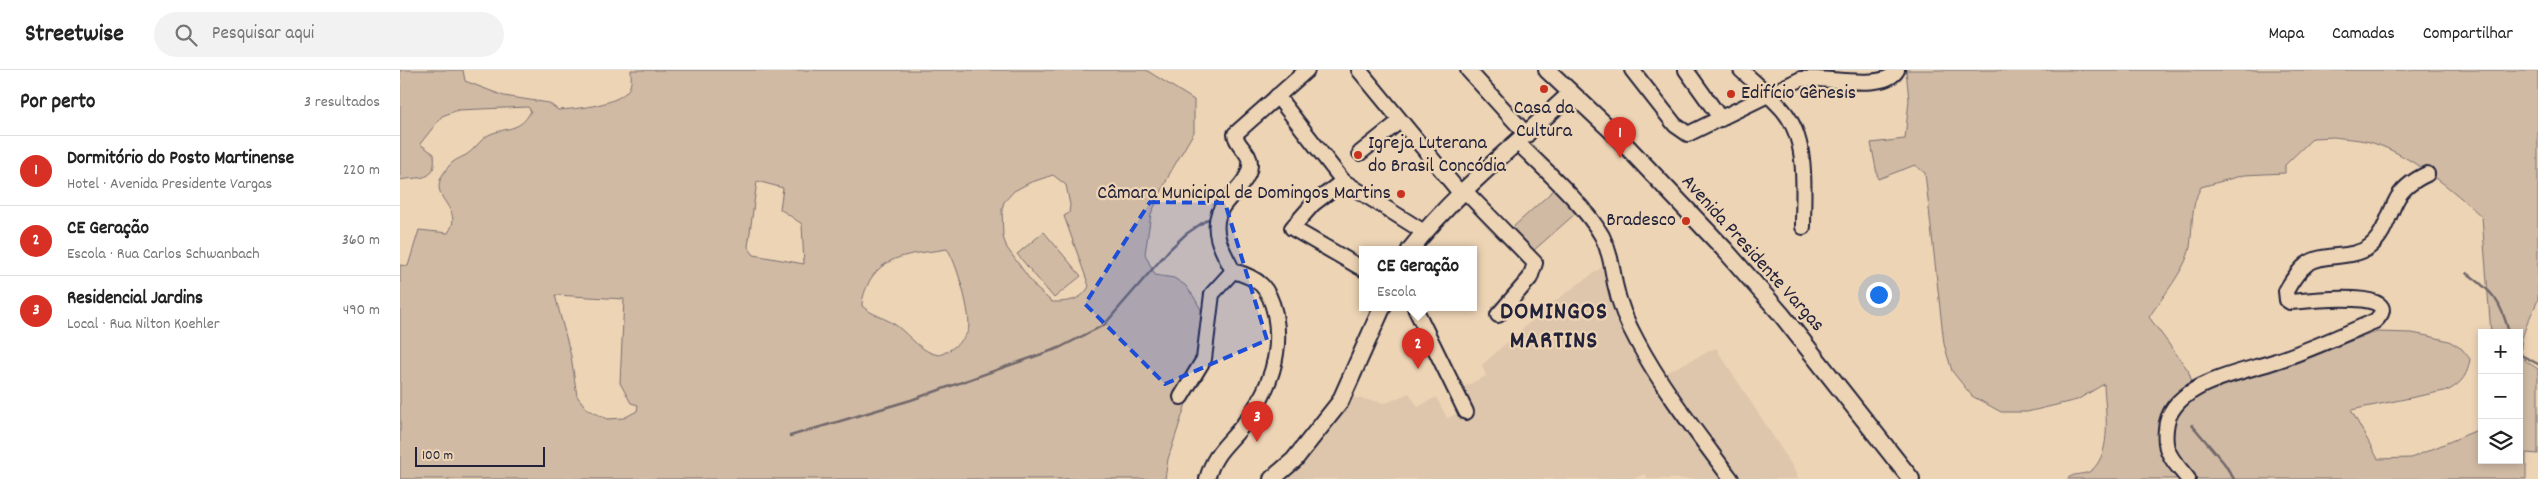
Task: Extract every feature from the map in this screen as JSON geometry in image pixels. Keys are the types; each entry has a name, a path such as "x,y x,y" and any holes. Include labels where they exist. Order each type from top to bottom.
{"main road":[{"name":"Avenida Presidente Vargas","path":"1550,71 1614,133 1768,299 1911,479"},
{"path":"1413,246 1424,232 1463,193 1571,93"},
{"path":"1272,479 1294,460 1340,402 1381,311"}],"street":[{"path":"1207,479 1220,448 1252,413 1277,357 1278,335 1272,303 1259,280 1233,271 1220,246 1216,228 1220,212 1240,186 1250,169 1250,160 1237,142 1235,134 1308,70"},
{"path":"1359,70 1463,193 1535,263 1530,278 1498,315"},
{"path":"1468,70 1602,236 1611,257 1615,285 1625,316 1636,340 1666,389 1731,479"},
{"path":"1632,70 1675,125 1685,133 1692,133 1801,79 1819,78 1852,82 1879,81 1888,79 1897,70"},
{"path":"1686,70 1721,119"},
{"path":"1741,70 1784,111 1792,123 1803,165 1803,226"},
{"path":"1277,96 1343,181 1424,232"},
{"path":"1360,153 1400,120"},
{"path":"2188,479 2170,455 2166,446 2166,422 2178,403 2201,385 2221,376 2276,361 2375,322 2382,312 2376,302 2347,298 2290,302 2286,300 2286,290 2301,269 2311,262 2357,253 2369,247 2376,240 2389,218 2396,200 2405,188 2427,174"},
{"path":"1343,181 1313,204 1292,228 1359,267"},
{"path":"1181,397 1204,359 1212,294 1233,271"},
{"path":"1416,311 1466,412"}],"highlighted area":[{"path":"1150,202 1225,203 1267,340 1165,384 1085,304"}],"shaded area":[{"path":"400,70 463,70 465,81 504,96 549,103 558,110 598,105 619,98 630,86 631,70 1146,70 1194,100 1194,132 1170,173 1151,214 1145,254 1155,275 1174,278 1185,285 1194,297 1201,310 1206,342 1168,459 1165,479 400,479 400,265 408,266 419,230 448,233 453,217 442,197 439,183 449,166 470,152 489,135 519,125 531,111 528,107 458,110 442,116 420,144 434,154 433,170 430,174 420,178 400,180","holes":["1053,175 1066,185 1070,205 1069,213 1064,216 1089,286 1082,295 1074,300 1052,302 1036,288 1007,248 1003,237 1002,209 1004,202 1014,191 1029,183","757,181 783,188 780,209 802,224 804,264 754,255 748,247","947,249 955,264 963,289 968,315 968,331 960,342 943,354 933,354 927,351 897,326 862,306 863,296 870,280 877,271 894,259","555,295 624,299 620,383 631,403 638,405 637,411 624,418 607,419 587,409 577,396 571,356"]},
{"path":"1906,70 2538,70 2538,300 2523,336 2523,329 2491,329 2482,217 2431,174 2387,148 2359,140 2334,137 2313,138 2285,165 2285,173 2244,175 2201,187 2193,209 2188,256 2149,317 2188,370 2193,385 2290,361 2377,332 2412,333 2433,337 2449,341 2462,349 2470,359 2468,369 2464,378 2449,390 2351,410 2378,459 2411,458 2478,430 2478,464 2523,464 2523,356 2525,360 2538,369 2538,454 2526,453 2526,479 2067,479 2073,475 2092,470 2099,462 2103,452 2106,430 2104,384 2077,400 2027,412 2001,412 1972,396 1952,371 1944,344 1925,173 1915,165 1878,179 1871,143 1905,139 1909,100"},
{"path":"1555,189 1576,213 1533,251 1512,228"},
{"path":"1044,232 1081,276 1054,298 1017,254"},
{"path":"1602,267 1633,354 1723,479 1648,479 1645,474 1633,479 1285,479 1312,451 1342,413 1351,397 1386,403 1409,393 1418,407 1436,397 1447,418 1469,408 1460,389 1486,376 1482,365 1548,306"},
{"path":"1716,348 1793,467 1798,479 1740,479 1663,374"}],"waterway":[{"path":"790,436 911,400 1059,348 1104,325 1169,250 1186,234 1208,219"},
{"path":"2467,273 2495,298 2503,313 2508,329"},
{"path":"2523,356 2538,364"},
{"path":"2192,425 2224,463 2234,479"}],"place":[{"name":"Casa da Cultura","path":"1544,89"},
{"name":"Edifício Gênesis","path":"1731,94"},
{"name":"Igreja Luterana do Brasil Concódia","path":"1358,155"},
{"name":"Dormitório do Posto Martinense","path":"1620,158"},
{"name":"Câmara Municipal de Domingos Martins","path":"1401,194"},
{"name":"Bradesco","path":"1686,221"},
{"name":"CE Geração","path":"1418,369"},
{"name":"Residencial Jardins","path":"1257,442"}],"district":[{"name":"DOMINGOS MARTINS","path":"1554,328"}]}
